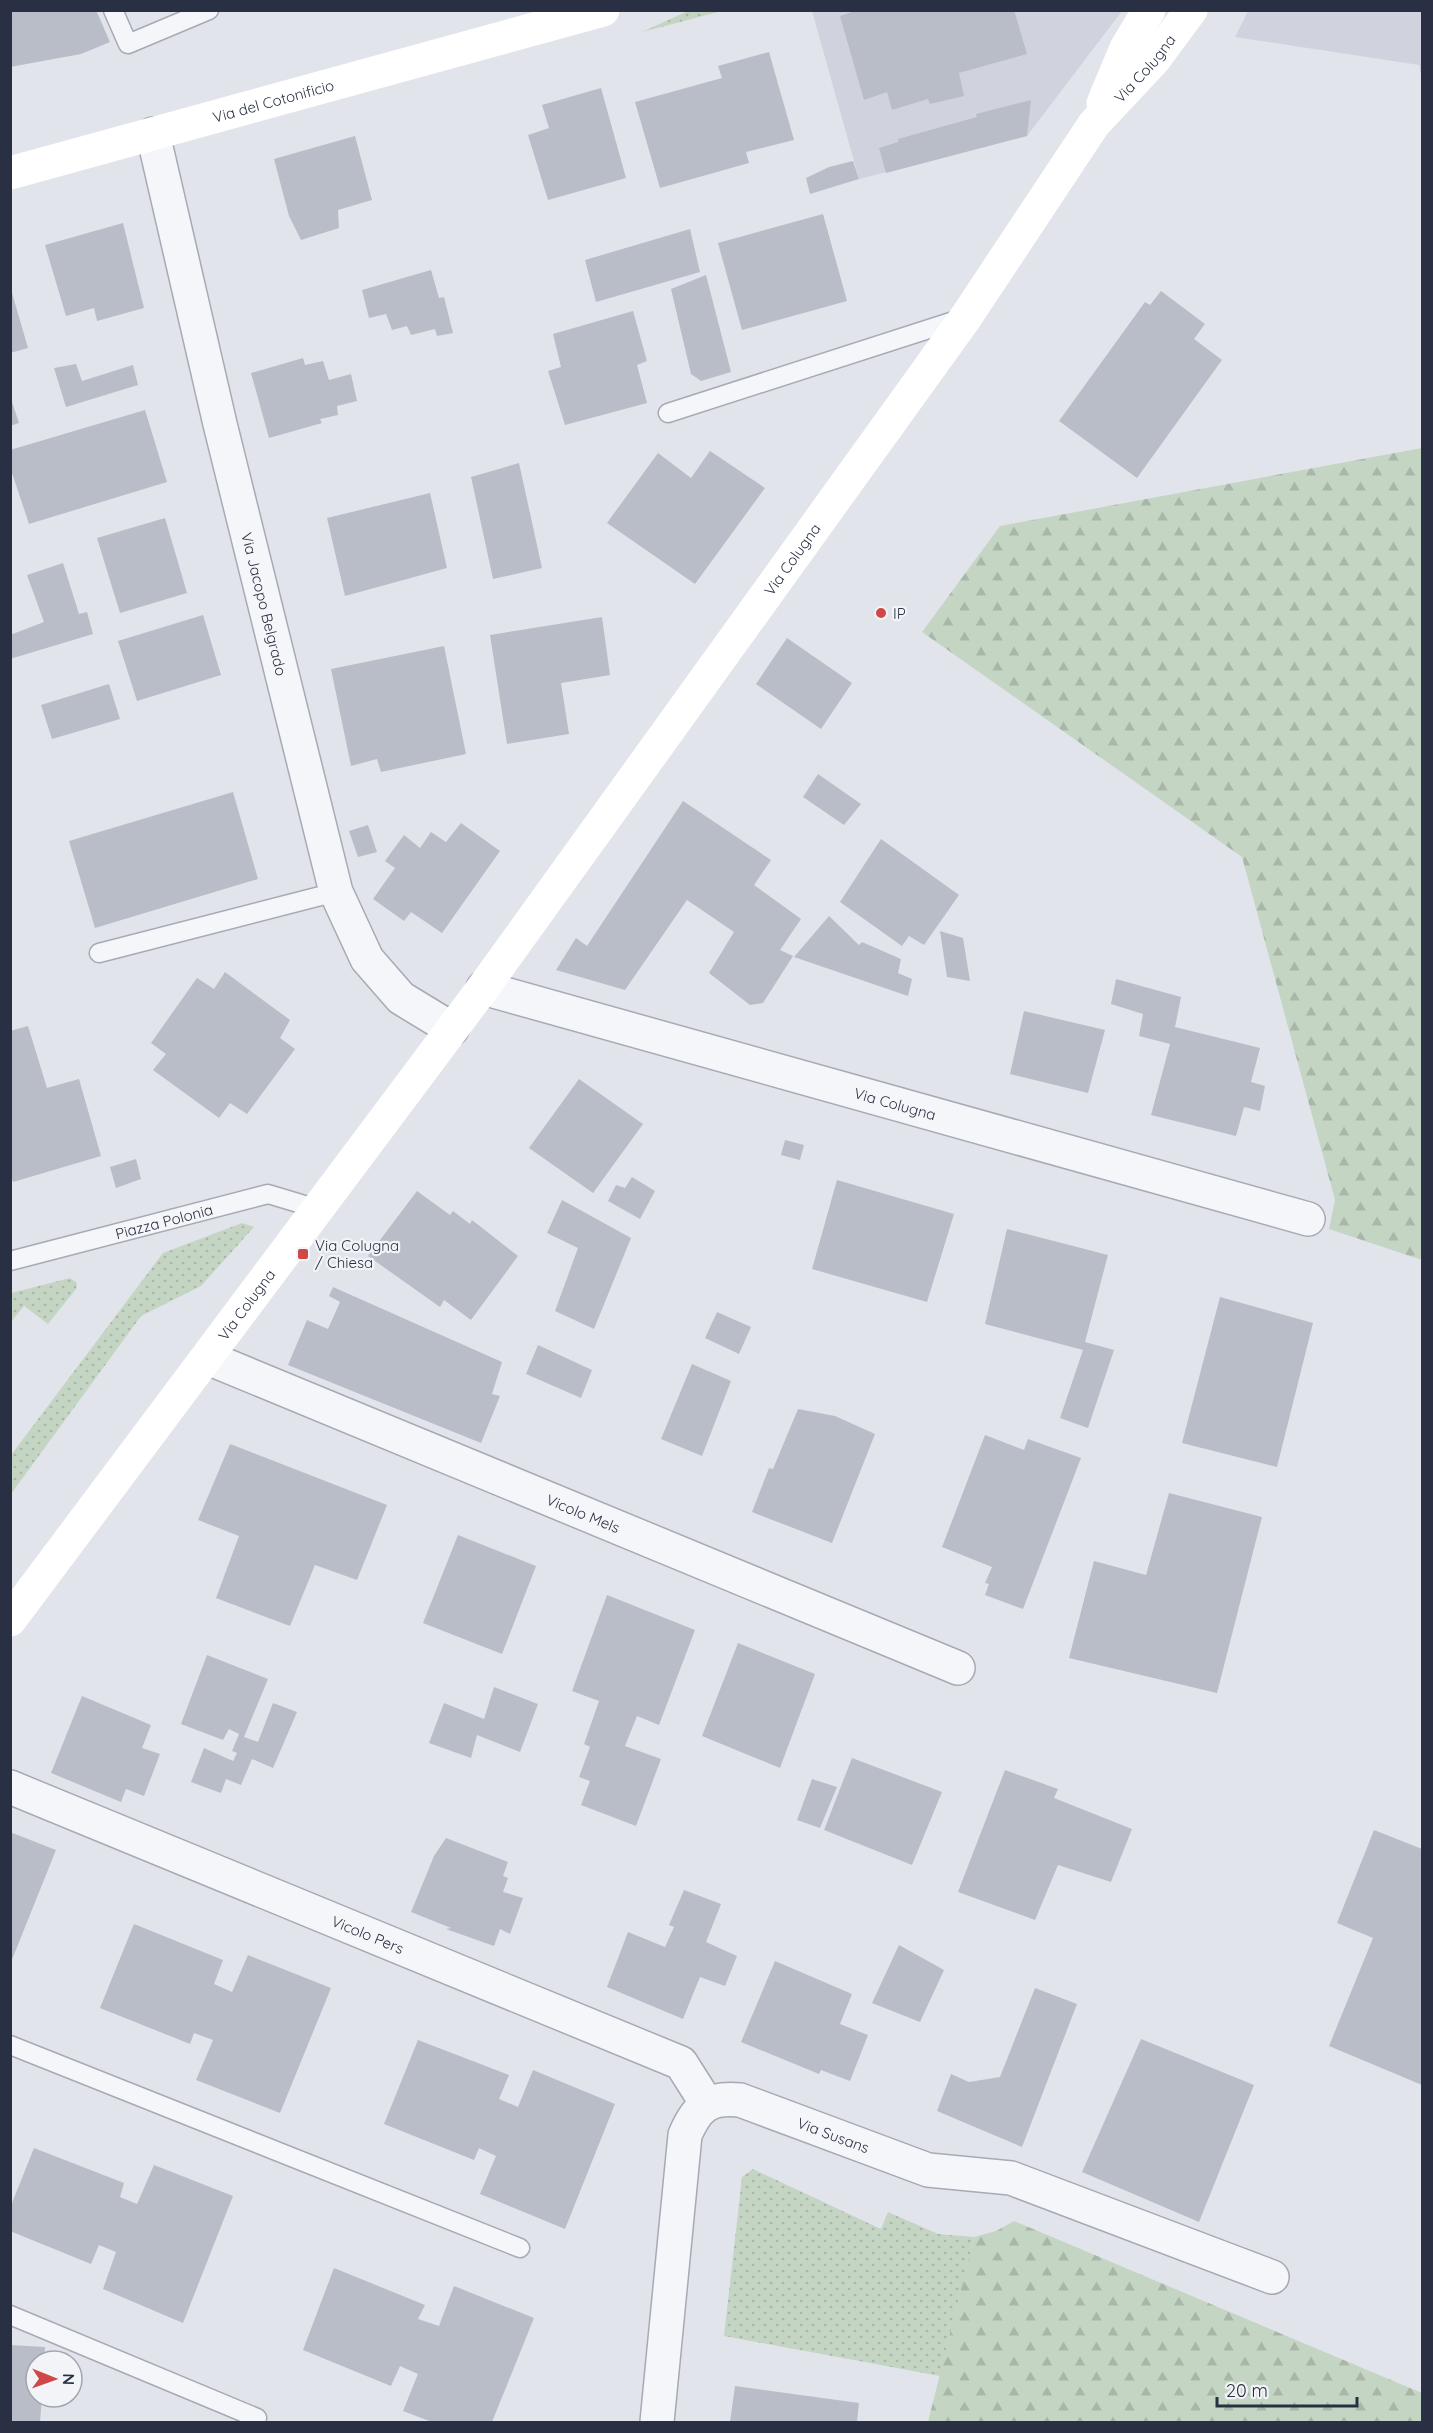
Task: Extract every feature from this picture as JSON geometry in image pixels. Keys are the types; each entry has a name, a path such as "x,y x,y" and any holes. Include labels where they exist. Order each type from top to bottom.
{"street":[{"name":"Via del Cotonificio","path":"537,28 574,10"},
{"name":"Via del Cotonificio","path":"10,173 603,10"},
{"name":"Via Colugna","path":"1094,124 1126,48 1149,10"},
{"name":"Via Colugna","path":"10,1620 483,988 966,317 1094,124 1154,60 1191,10"},
{"name":"Via Jacopo Belgrado","path":"153,135 220,424 336,892 367,958 401,998 452,1029"},
{"name":"Via Colugna","path":"483,988 1308,1219"},
{"name":"Vicolo Mels","path":"208,1358 958,1668"},
{"name":"Vicolo Pers","path":"10,1787 681,2063 707,2104"},
{"name":"Via Susans","path":"707,2104 722,2098 740,2100 928,2170 1011,2178 1272,2277"},
{"path":"657,2422 685,2135 693,2116 707,2104"}],"lane":[{"path":"113,10 128,44 209,10"},
{"path":"668,413 966,317"},
{"path":"99,953 336,892"},
{"name":"Piazza Polonia","path":"10,1261 268,1194 318,1209"},
{"path":"10,2045 520,2248"},
{"path":"10,2315 257,2418 256,2422"}],"shaded area":[{"path":"812,11 1122,11 1027,136 859,179"},
{"path":"1248,11 1422,11 1422,80 1419,65 1235,37"}],"green space":[{"path":"690,10 722,11 642,32"},
{"path":"1422,448 1422,1260 1329,1229 1335,1200 1242,857 922,632 1000,526"},
{"path":"242,1223 254,1227 201,1286 141,1316 11,1494 11,1455 163,1253"},
{"path":"70,1278 77,1283 76,1289 48,1324 24,1306 11,1322 11,1293"},
{"path":"753,2169 881,2229 888,2212 938,2234 974,2237 940,2376 724,2336 742,2177"},
{"path":"1014,2221 1422,2393 1422,2422 928,2422 974,2237 996,2231"}],"building":[{"path":"10,10 96,10 110,42 81,54 10,67"},
{"path":"858,10 1014,10 1027,54 959,73 964,96 930,104 928,99 892,110 887,92 864,100 840,16"},
{"path":"769,52 794,140 746,152 749,163 660,188 635,102 722,78 718,66"},
{"path":"601,88 626,178 548,200 528,135 549,128 542,105"},
{"path":"1031,100 1027,136 886,173 879,148 898,142 898,139 977,117 976,114"},
{"path":"355,136 372,200 338,210 339,228 301,240 289,216 274,159"},
{"path":"853,161 859,179 810,194 806,178 829,167"},
{"path":"823,214 847,301 742,330 718,243"},
{"path":"123,223 144,308 97,321 94,308 66,316 45,245"},
{"path":"690,229 700,272 596,302 585,260"},
{"path":"431,270 439,298 444,297 453,333 437,336 435,329 411,335 407,326 392,330 386,314 369,318 362,290"},
{"path":"706,275 731,372 701,381 691,374 671,289"},
{"path":"10,286 28,348 10,353"},
{"path":"1161,291 1205,324 1194,339 1222,360 1137,478 1059,421 1145,302 1150,305"},
{"path":"633,311 647,361 637,365 647,403 565,425 548,371 561,367 553,334"},
{"path":"303,358 305,365 323,361 329,380 351,374 357,401 337,406 338,415 320,419 322,423 269,438 251,373"},
{"path":"76,364 82,381 133,365 138,385 66,407 54,368"},
{"path":"10,396 19,423 10,426"},
{"path":"145,410 167,482 29,524 10,467 10,450"},
{"path":"710,451 765,488 695,584 607,523 658,453 691,478"},
{"path":"519,463 542,568 493,579 471,477"},
{"path":"430,493 447,568 345,596 327,518"},
{"path":"165,518 187,593 120,613 97,538"},
{"path":"63,563 79,614 87,612 93,634 10,659 10,635 44,622 27,575"},
{"path":"203,615 221,675 137,701 118,641"},
{"path":"602,617 610,675 561,683 569,734 507,744 490,635"},
{"path":"787,638 852,683 821,729 756,684"},
{"path":"444,646 466,754 381,772 377,759 351,766 331,669"},
{"path":"109,684 120,719 52,739 41,705"},
{"path":"818,774 861,804 844,825 803,797"},
{"path":"233,792 258,879 95,928 69,841"},
{"path":"683,801 771,860 754,885 801,919 780,950 793,956 763,1003 750,1005 709,973 734,932 687,900 625,990 556,970 576,938 587,946"},
{"path":"461,823 500,851 442,933 411,912 404,921 373,899 395,868 385,861 404,835 420,848 431,832 446,842"},
{"path":"368,825 377,852 358,857 349,831"},
{"path":"881,839 959,895 924,945 909,936 902,946 840,902"},
{"path":"829,916 859,945 862,942 901,959 898,973 912,979 908,996 794,957"},
{"path":"940,931 963,938 970,981 947,977"},
{"path":"225,972 290,1020 280,1038 295,1049 247,1114 230,1103 219,1118 153,1070 166,1054 151,1043 197,978 214,989"},
{"path":"1116,979 1181,997 1175,1027 1260,1048 1251,1082 1265,1086 1260,1111 1244,1107 1236,1136 1151,1115 1170,1044 1139,1036 1143,1014 1111,1004"},
{"path":"1024,1011 1105,1030 1088,1093 1010,1074"},
{"path":"28,1026 47,1088 79,1079 101,1156 13,1182 10,1174 10,1031"},
{"path":"579,1079 643,1124 593,1193 529,1148"},
{"path":"785,1140 804,1145 800,1160 781,1155"},
{"path":"136,1159 141,1179 116,1188 110,1167"},
{"path":"632,1177 655,1191 640,1219 608,1201 616,1185 625,1188"},
{"path":"837,1180 954,1214 927,1302 812,1269"},
{"path":"417,1191 450,1215 453,1211 470,1224 472,1220 518,1256 471,1320 444,1300 440,1307 368,1256"},
{"path":"562,1200 631,1238 594,1329 555,1311 578,1248 547,1233"},
{"path":"1007,1229 1108,1255 1085,1342 1114,1350 1088,1428 1060,1418 1083,1350 985,1324"},
{"path":"333,1287 502,1362 492,1394 500,1396 481,1443 288,1365 307,1320 328,1329 340,1302 329,1296"},
{"path":"1220,1297 1313,1323 1277,1467 1182,1443"},
{"path":"717,1312 751,1327 739,1354 705,1338"},
{"path":"538,1345 592,1370 581,1398 526,1374"},
{"path":"692,1364 731,1381 702,1456 661,1439"},
{"path":"798,1409 835,1416 875,1434 832,1543 752,1512 769,1468 773,1469"},
{"path":"985,1435 1024,1450 1028,1439 1081,1458 1023,1609 985,1595 989,1584 985,1583 992,1567 942,1547"},
{"path":"230,1444 387,1505 357,1580 315,1565 290,1626 216,1598 239,1536 198,1520"},
{"path":"1169,1493 1262,1517 1217,1693 1069,1658 1094,1561 1146,1575"},
{"path":"458,1535 536,1566 502,1654 423,1623"},
{"path":"607,1595 695,1630 659,1725 637,1716 625,1746 661,1759 636,1826 581,1805 590,1781 579,1777 590,1747 584,1744 599,1701 572,1691"},
{"path":"738,1643 815,1674 780,1768 702,1736"},
{"path":"207,1655 268,1679 244,1737 258,1742 273,1703 297,1712 273,1768 252,1759 241,1785 226,1779 221,1793 191,1782 204,1748 233,1761 237,1753 232,1751 239,1734 229,1729 223,1740 181,1724"},
{"path":"494,1687 538,1704 520,1752 477,1735 471,1758 429,1743 444,1703 484,1719"},
{"path":"82,1696 151,1725 142,1748 160,1754 144,1796 126,1789 121,1802 51,1773"},
{"path":"852,1758 942,1792 912,1865 824,1830"},
{"path":"1005,1770 1058,1789 1054,1798 1132,1829 1111,1882 1058,1865 1035,1920 958,1892"},
{"path":"812,1779 837,1787 820,1828 797,1820"},
{"path":"1374,1830 1422,1849 1422,2085 1329,2046 1373,1938 1337,1923"},
{"path":"10,1832 56,1850 11,1962 10,1962"},
{"path":"446,1838 508,1862 503,1876 508,1878 503,1892 523,1898 510,1934 500,1929 494,1946 446,1929 451,1928 411,1912 434,1856"},
{"path":"684,1890 721,1904 706,1942 737,1956 725,1986 700,1977 683,2019 607,1987 628,1932 665,1947 674,1927 669,1925"},
{"path":"134,1924 223,1960 214,1984 232,1992 248,1955 331,1988 280,2113 196,2080 213,2040 194,2033 190,2044 100,2008"},
{"path":"899,1945 944,1970 920,2022 872,2003"},
{"path":"775,1961 852,1994 840,2024 868,2035 850,2081 821,2070 819,2074 741,2042"},
{"path":"1035,1988 1077,2004 1022,2147 937,2111 951,2074 969,2082 1000,2077"},
{"path":"1141,2039 1254,2085 1199,2222 1082,2172"},
{"path":"418,2040 509,2075 499,2099 518,2107 533,2070 615,2104 565,2229 480,2194 496,2156 479,2148 474,2160 384,2124"},
{"path":"34,2148 124,2183 120,2197 137,2204 154,2165 233,2196 183,2323 103,2289 116,2252 99,2245 91,2264 10,2231 10,2208"},
{"path":"334,2268 425,2305 418,2319 439,2326 454,2286 534,2318 492,2422 432,2422 403,2411 418,2374 400,2366 391,2386 303,2350"},
{"path":"10,2345 45,2347 45,2349 24,2349 24,2409 41,2409 40,2422 10,2422"},
{"path":"735,2386 859,2403 857,2422 730,2422"}],"place":[{"name":"IP","path":"881,613"},
{"name":"Via Colugna / Chiesa","path":"303,1254"}]}
